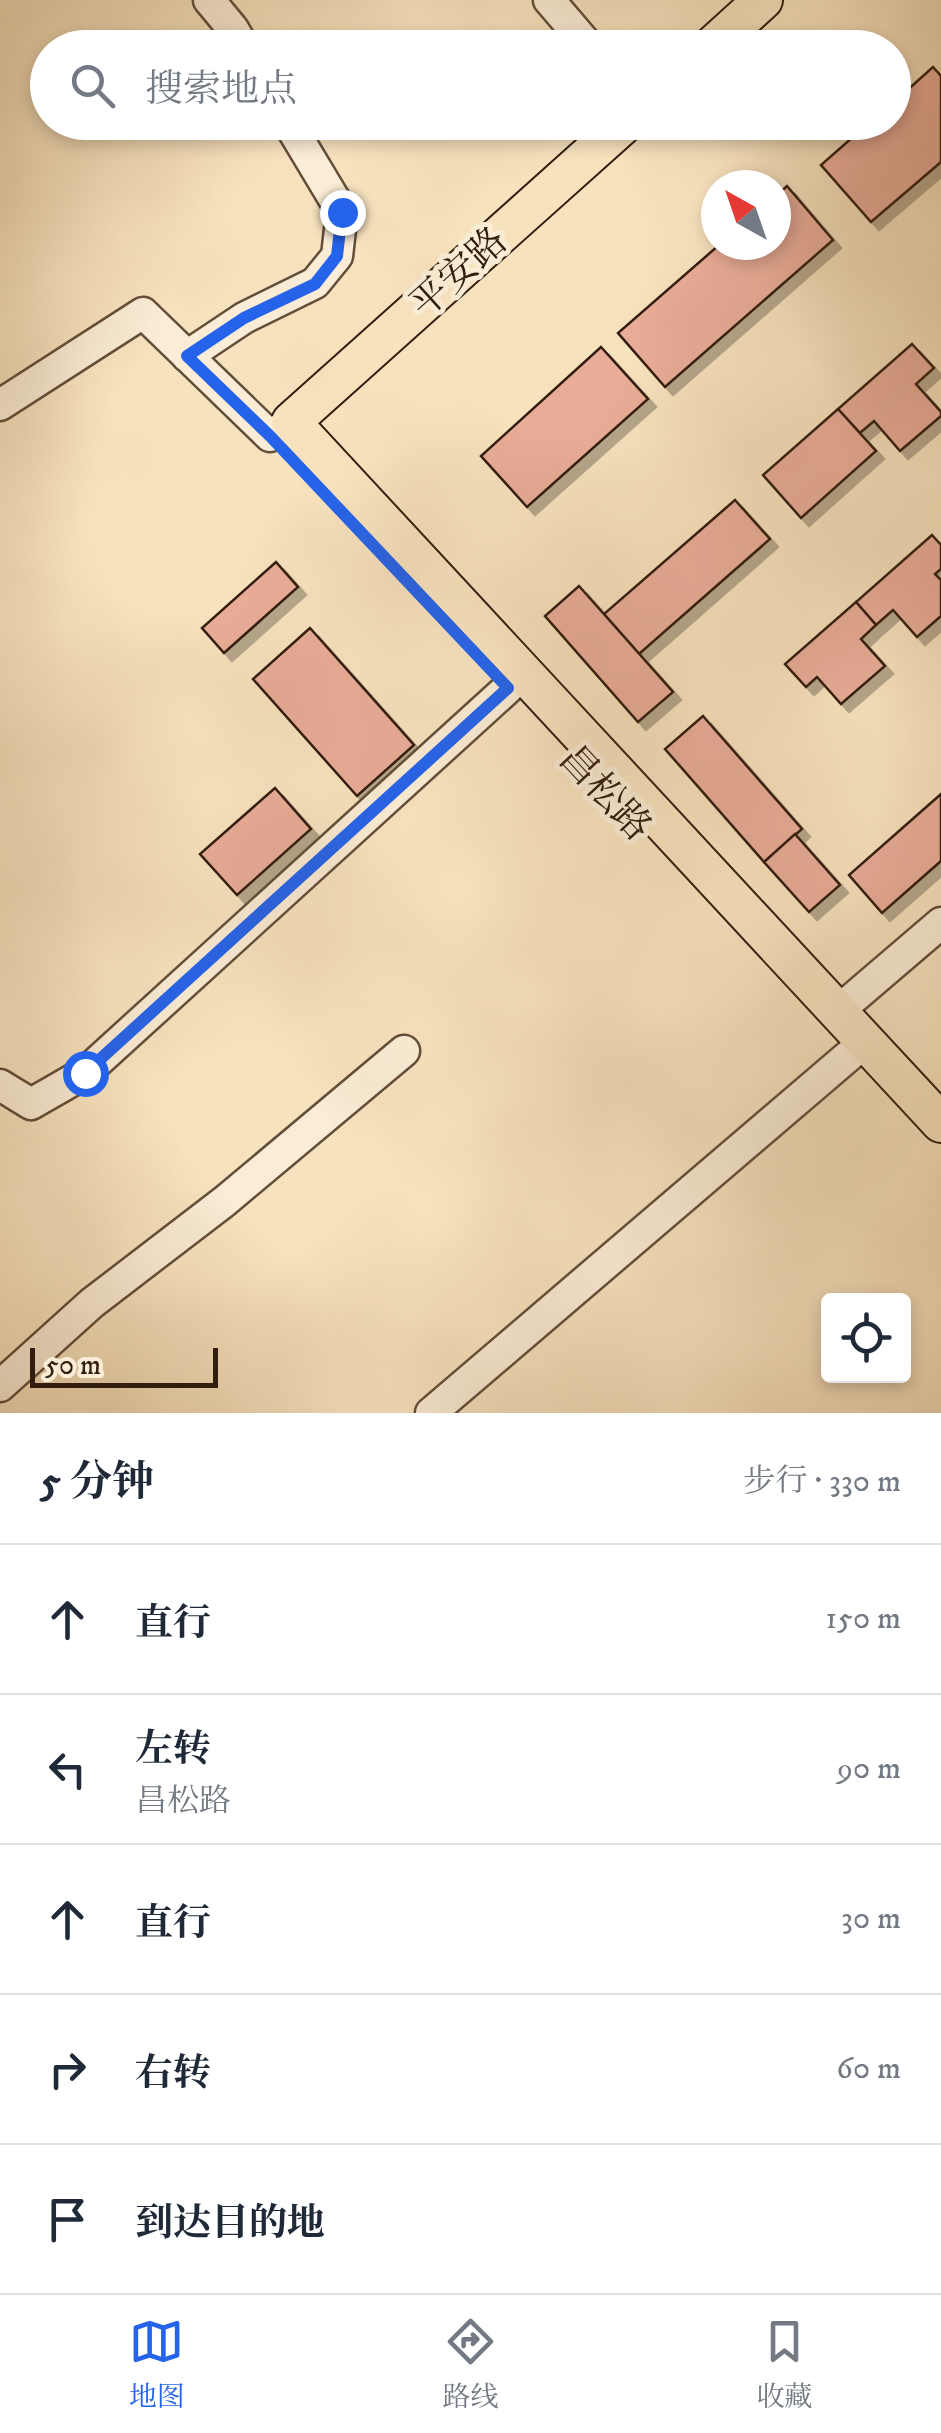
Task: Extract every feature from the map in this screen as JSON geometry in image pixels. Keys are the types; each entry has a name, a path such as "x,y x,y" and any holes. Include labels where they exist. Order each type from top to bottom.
{"main road":[{"path":"730,30 763,0"},
{"name":"平安路","path":"281,429 606,140"},
{"path":"281,429 941,1123"},
{"name":"昌松路","path":"281,429 508,688 941,1148"}],"street":[{"path":"209,0 233,30"},
{"path":"549,0 575,30"},
{"path":"187,356 244,318 315,284 337,256 342,212 299,140"},
{"path":"0,405 143,313 187,356 281,429"},
{"path":"0,1085 31,1104 85,1073 508,688"},
{"path":"837,1012 941,923"},
{"path":"0,1386 92,1303 226,1201 404,1052"},
{"path":"431,1413 852,1053"}],"building":[{"path":"933,67 941,76 941,162 871,222 821,165 849,140 911,140 911,87"},
{"path":"791,191 833,240 665,387 618,333 702,260 791,260"},
{"path":"912,344 934,368 916,384 941,416 900,451 874,421 860,433 838,409"},
{"path":"601,347 648,399 527,507 481,456"},
{"path":"838,409 876,451 801,518 763,475"},
{"path":"735,500 770,539 639,654 604,614"},
{"path":"932,535 941,545 941,569 935,574 941,580 941,616 917,637 893,610 876,625 856,602"},
{"path":"276,562 298,587 224,653 202,628"},
{"path":"579,586 673,692 638,722 545,616"},
{"path":"856,602 876,625 861,639 885,666 841,704 817,677 806,687 785,664"},
{"path":"310,628 414,745 357,796 253,679"},
{"path":"703,716 802,829 764,862 665,749"},
{"path":"275,788 311,829 237,895 200,854"},
{"path":"941,794 941,861 882,913 849,875"},
{"path":"795,834 840,885 809,912 764,862"}],"route":[{"path":"85,1073 508,688 270,436 187,356 244,318 315,284 337,256 342,212"}]}
